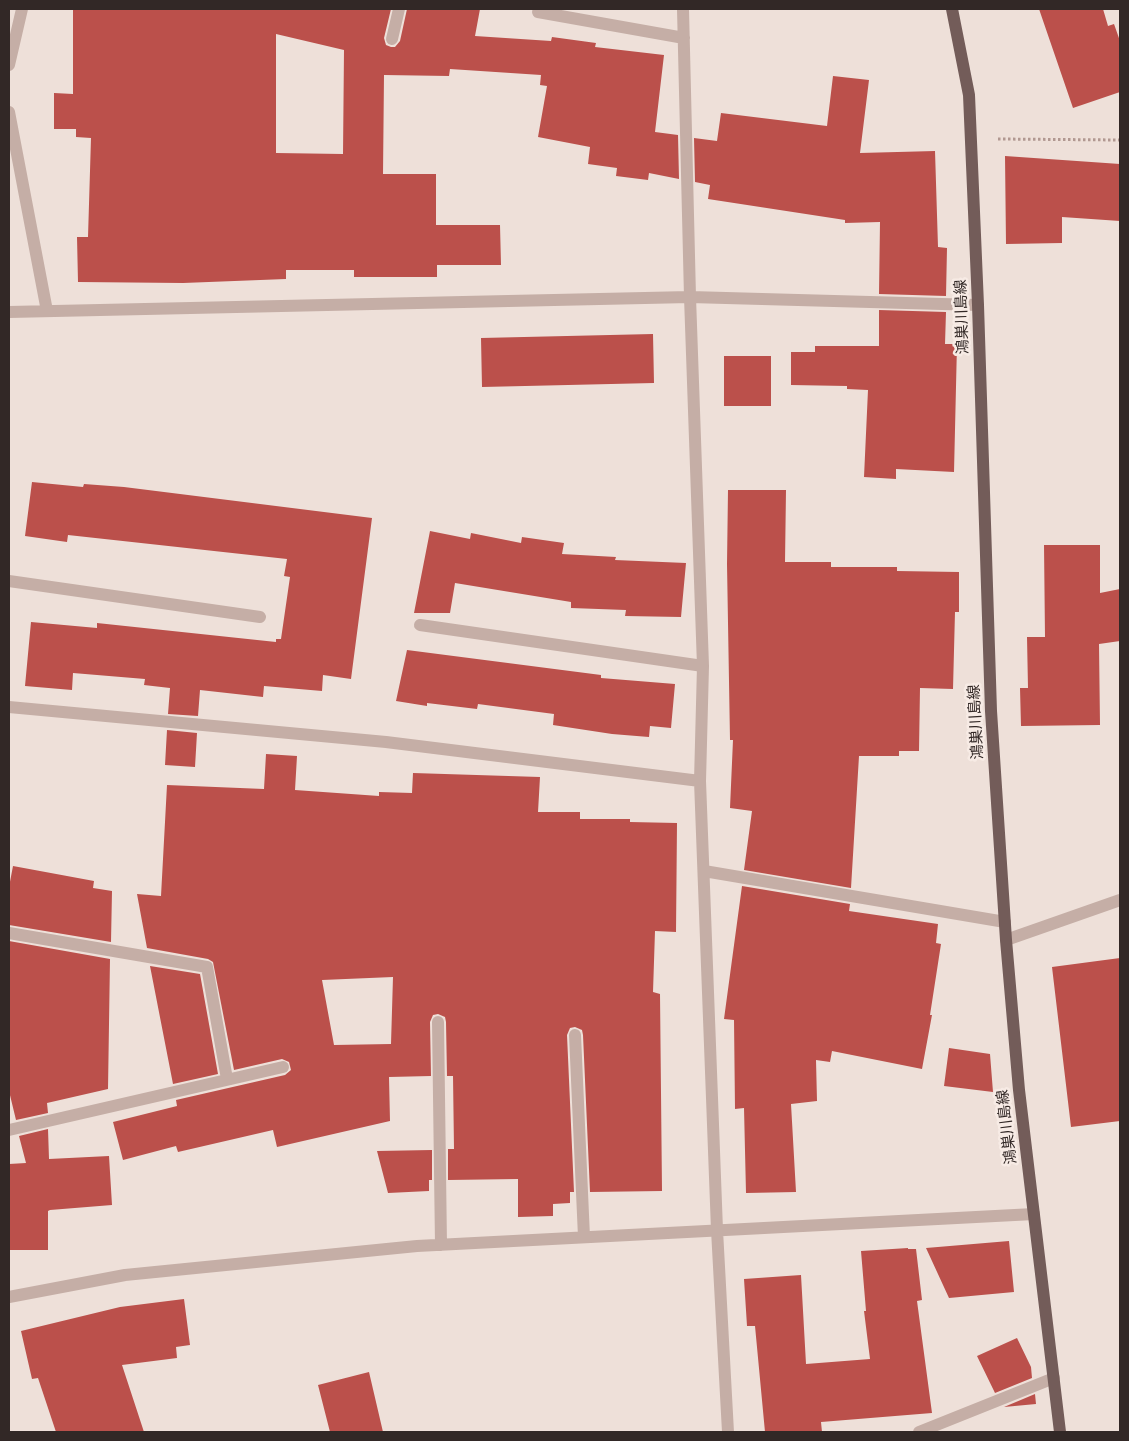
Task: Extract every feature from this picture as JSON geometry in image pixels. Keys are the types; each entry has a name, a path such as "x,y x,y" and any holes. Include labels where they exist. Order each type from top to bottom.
{"main road":[{"name":"鴻巣川島線","path":"952,9 969,95 991,711 1004,922 1019,1090 1060,1432"}],"street":[{"path":"9,65 22,9"},
{"path":"392,38 399,9"},
{"path":"683,9 690,297 703,666 700,781 717,1230 728,1432"},
{"path":"538,12 684,38"},
{"path":"9,112 47,311"},
{"path":"9,312 690,297 978,305"},
{"path":"9,581 260,617"},
{"path":"420,625 703,666"},
{"path":"9,707 386,742 700,781"},
{"path":"704,871 1004,922"},
{"path":"1006,940 1120,900"},
{"path":"9,933 207,967 227,1079"},
{"path":"438,1022 441,1245"},
{"path":"575,1035 584,1237"},
{"path":"9,1130 283,1067"},
{"path":"9,1297 125,1275 441,1245 1034,1214"},
{"path":"919,1432 1054,1378"}],"path":[{"path":"971,139 1120,140"}],"building":[{"path":"73,9 391,9 384,38 386,45 395,47 400,41 407,9 480,9 475,36 551,41 552,37 596,43 595,47 664,55 655,132 678,135 679,179 649,173 648,180 616,176 617,168 588,164 590,147 538,137 547,86 540,85 541,75 450,69 449,76 384,75 383,174 436,174 436,225 500,225 501,265 437,265 437,277 354,277 354,270 286,270 286,279 183,283 78,282 77,237 88,237 91,138 76,137 76,129 54,129 54,93 73,94","holes":["276,34 344,50 343,154 276,153"]},
{"path":"1039,9 1103,9 1108,26 1114,24 1120,41 1120,92 1073,108"},
{"path":"833,76 869,80 860,153 935,151 938,247 947,248 946,296 879,294 880,222 845,223 845,220 708,199 710,185 695,182 694,138 717,141 721,113 827,126"},
{"path":"1005,156 1120,164 1120,221 1062,217 1062,243 1006,244"},
{"path":"879,310 946,312 945,344 957,344 954,472 896,469 896,479 864,477 868,390 847,389 847,386 791,385 791,352 815,352 815,346 879,346"},
{"path":"653,334 654,383 482,387 481,338"},
{"path":"724,356 771,356 771,406 724,406"},
{"path":"32,482 83,487 84,484 124,487 372,518 351,679 323,675 322,691 264,686 263,697 200,690 198,716 168,714 170,688 144,685 145,679 73,673 72,690 25,686 31,622 97,628 97,623 276,642 276,639 281,639 290,577 284,576 287,559 68,535 67,542 25,536"},
{"path":"728,490 786,490 785,562 831,562 831,567 897,567 897,571 959,572 959,612 955,612 953,689 920,688 919,751 899,751 899,756 859,756 851,888 744,870 752,811 730,808 733,740 730,740 727,564"},
{"path":"430,531 470,539 471,533 521,543 522,537 564,543 562,554 616,557 615,560 686,563 681,617 625,616 626,610 571,608 571,602 455,583 450,613 414,613"},
{"path":"1044,545 1100,545 1100,593 1120,589 1120,641 1099,644 1100,725 1021,726 1020,688 1028,688 1027,637 1045,637"},
{"path":"407,650 601,675 601,678 675,684 671,728 650,726 649,737 612,734 553,725 554,714 478,704 477,709 427,703 427,706 396,701"},
{"path":"167,730 197,733 195,767 165,765"},
{"path":"266,754 297,756 295,790 379,796 379,792 412,793 413,773 540,777 538,812 580,812 580,819 630,819 630,822 677,823 676,932 655,931 653,992 660,994 662,1191 590,1192 583,1035 582,1030 575,1027 570,1028 567,1035 574,1192 570,1192 570,1203 553,1204 553,1216 518,1217 518,1179 448,1180 448,1149 454,1149 453,1076 447,1076 445,1017 438,1014 433,1015 430,1022 431,1076 389,1077 390,1121 277,1147 273,1130 178,1152 176,1146 123,1160 113,1122 177,1106 176,1100 285,1075 291,1070 289,1062 282,1059 234,1070 213,962 208,959 147,948 137,894 161,896 167,785 264,789","holes":["393,977 391,1044 334,1045 322,980"]},
{"path":"13,866 94,881 93,888 112,891 111,942 9,925 9,887"},
{"path":"742,886 850,904 849,911 938,924 936,943 941,944 930,1015 932,1015 922,1069 832,1051 830,1062 816,1060 817,1101 791,1104 796,1192 746,1193 744,1108 735,1109 734,1020 724,1019"},
{"path":"9,941 110,959 108,1089 47,1103 48,1113 16,1120 9,1091"},
{"path":"1120,958 1120,1121 1071,1127 1052,967"},
{"path":"150,966 200,974 218,1074 173,1084"},
{"path":"949,1048 990,1054 993,1092 944,1086"},
{"path":"48,1129 49,1159 109,1156 112,1205 50,1210 48,1211 48,1250 9,1250 9,1164 26,1163 19,1136"},
{"path":"432,1150 432,1180 429,1180 429,1191 388,1193 377,1151"},
{"path":"1009,1241 1014,1292 949,1298 926,1248"},
{"path":"916,1249 922,1300 917,1301 932,1413 821,1422 822,1432 765,1432 755,1326 747,1326 744,1279 801,1275 806,1364 870,1359 864,1311 866,1311 861,1251"},
{"path":"184,1299 190,1345 176,1347 177,1358 122,1365 144,1432 56,1432 38,1378 32,1379 21,1331 120,1307"},
{"path":"1017,1338 1031,1367 1032,1378 995,1393 977,1356"},
{"path":"369,1372 383,1432 330,1432 318,1385"},
{"path":"1035,1394 1036,1404 1004,1407"}]}
